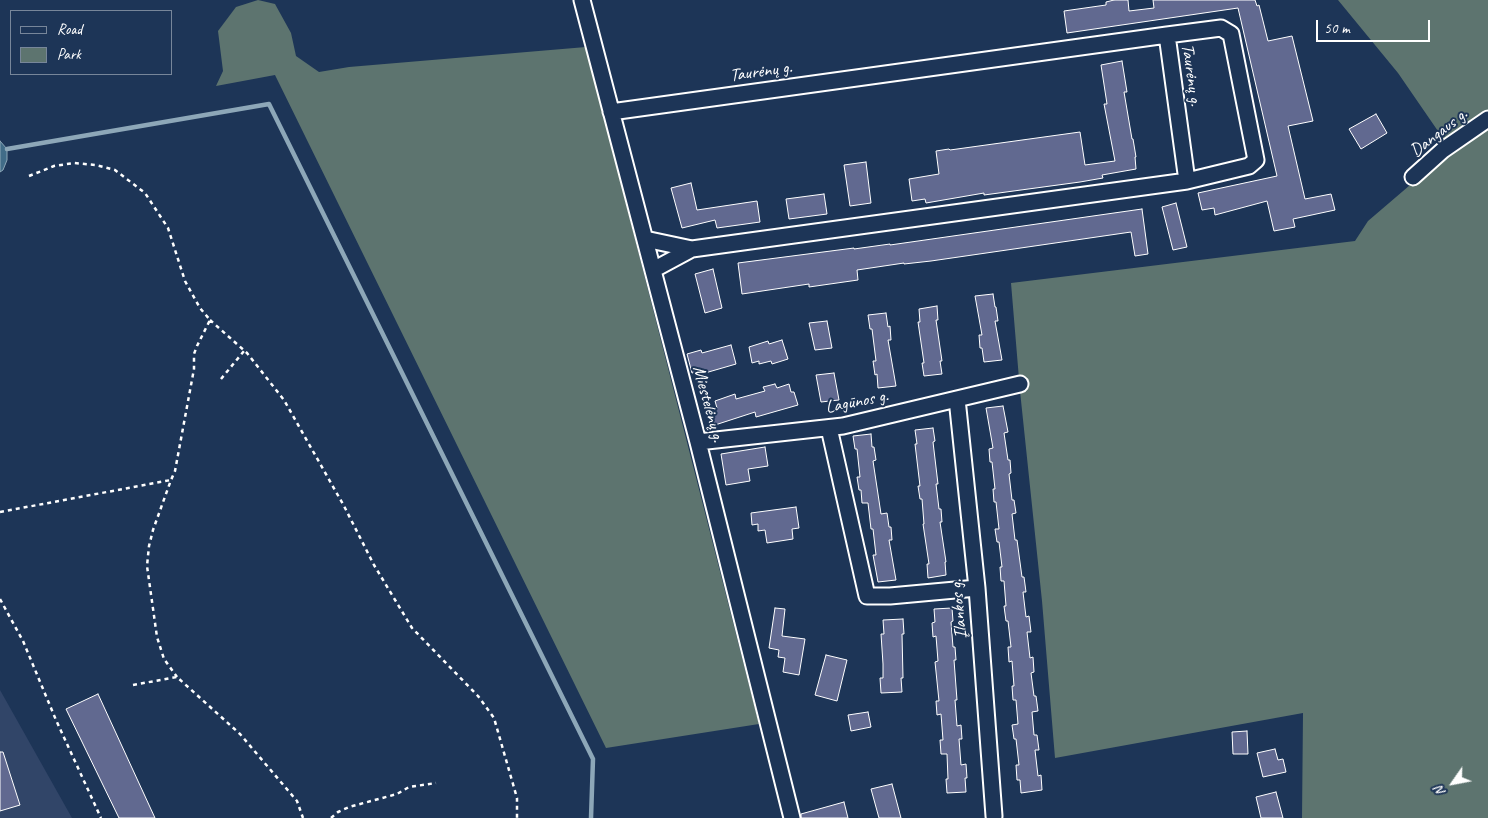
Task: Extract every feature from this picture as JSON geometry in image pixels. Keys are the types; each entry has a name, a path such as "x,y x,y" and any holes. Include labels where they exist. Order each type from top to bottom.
{"street":[{"name":"Miestelėnų g.","path":"582,0 698,442 792,818"},
{"path":"653,270 692,250 1186,181 1249,166 1256,160 1231,34 1221,28 1167,35"},
{"name":"Taurėnų g.","path":"611,112 1167,35 1186,181"},
{"name":"Dangaus g.","path":"1413,177 1443,150 1488,119"},
{"path":"644,238 692,250"},
{"name":"Lagūnos g.","path":"698,442 844,426 1020,384"},
{"name":"Įlankos g.","path":"957,399 977,588 994,816"},
{"path":"829,428 867,596 890,596 977,588"}],"path":[{"path":"29,176 54,166 74,163 96,165 115,170 144,193 168,228 185,281 200,308 210,320 244,351 284,400 374,565 412,628 478,696 494,718 517,798 517,818"},
{"path":"210,320 194,354 192,384 175,471 149,546 147,566 156,637 164,659 177,677 240,734 297,801 303,818"},
{"path":"220,379 244,351"},
{"path":"0,512 171,480"},
{"path":"0,599 23,641 56,720 102,818"},
{"path":"133,685 177,677"},
{"path":"331,818 349,807 397,794 409,788 436,783"}],"shaded area":[{"path":"0,141 7,149 7,160 3,170 0,172"},
{"path":"0,690 72,818 0,818"}],"green space":[{"path":"258,0 275,4 291,33 296,56 319,72 349,67 586,47 759,724 606,748 275,75 216,86 223,71 218,31 236,7"},
{"path":"1338,0 1488,0 1488,818 1302,818 1303,713 1055,758 1042,601 1020,391 1011,283 1355,241 1368,221 1451,150 1398,73"}],"building":[{"path":"1128,0 1129,11 1154,8 1153,0 1255,0 1257,6 1259,5 1268,41 1292,36 1313,121 1288,126 1305,199 1331,194 1335,210 1293,219 1295,227 1274,231 1267,201 1215,215 1214,208 1202,210 1198,193 1277,176 1238,8 1067,33 1064,11 1106,5 1106,2"},
{"path":"1122,61 1127,92 1124,92 1136,157 1136,169 1102,175 1103,178 1080,182 984,195 984,193 926,203 925,199 912,201 909,179 939,174 936,151 1080,132 1085,165 1115,161 1104,104 1107,104 1101,65"},
{"path":"1376,114 1387,133 1361,149 1349,129"},
{"path":"866,162 871,203 850,206 844,165"},
{"path":"691,183 697,210 757,201 760,222 717,228 715,220 682,228 671,188"},
{"path":"824,194 827,214 789,219 786,199"},
{"path":"1176,203 1187,247 1173,250 1162,207"},
{"path":"1142,209 1148,254 1135,256 1131,232 857,270 858,280 809,287 809,284 742,294 738,263 890,245"},
{"path":"713,269 722,308 705,313 695,274"},
{"path":"993,294 998,321 995,321 1002,360 984,362 982,348 980,348 979,335 982,335 975,296"},
{"path":"937,306 938,320 936,320 942,374 924,376 918,322 920,322 919,309"},
{"path":"886,313 888,327 890,326 891,340 888,340 896,386 878,388 877,374 875,375 873,361 876,361 872,329 870,329 868,315"},
{"path":"827,321 832,348 815,350 809,323"},
{"path":"782,340 788,359 772,364 771,361 759,364 759,361 752,363 749,347 768,341 769,344"},
{"path":"731,345 736,364 705,373 704,370 692,373 687,354 701,350 702,353"},
{"path":"834,373 839,400 821,402 816,375"},
{"path":"775,384 777,388 789,384 798,405 756,417 755,412 715,425 710,410 717,408 715,401 735,394 736,399 765,391 763,387"},
{"path":"1003,406 1008,432 1004,433 1008,460 1010,460 1011,473 1009,474 1012,500 1014,500 1016,513 1012,514 1015,540 1017,540 1022,577 1024,577 1026,592 1023,592 1026,617 1029,616 1031,632 1027,632 1030,658 1033,657 1034,672 1031,673 1038,711 1032,712 1034,735 1037,735 1039,750 1035,750 1038,776 1041,775 1042,790 1021,793 1020,780 1017,780 1016,765 1019,765 1016,739 1014,739 1012,725 1018,724 1016,700 1013,700 1012,661 1009,662 1008,647 1011,647 1004,606 1006,606 1004,581 1001,581 1000,567 1002,567 999,542 997,542 995,529 999,529 996,502 994,502 993,489 995,489 989,449 993,448 986,408"},
{"path":"933,428 938,484 936,484 939,509 941,509 942,522 940,522 946,575 928,578 927,564 929,564 923,524 922,499 920,499 918,486 920,486 915,430"},
{"path":"871,434 876,460 873,461 881,514 887,513 889,527 891,527 892,540 889,540 896,580 878,582 873,555 876,555 873,529 871,529 868,503 862,503 861,490 859,490 857,477 860,477 857,449 855,449 853,436"},
{"path":"765,447 768,466 748,469 750,481 726,485 721,454"},
{"path":"796,507 799,528 792,529 793,539 767,543 765,530 758,531 758,524 752,525 751,513"},
{"path":"775,608 785,609 782,636 805,639 799,675 783,672 785,658 778,657 779,650 769,648"},
{"path":"952,608 953,621 951,622 956,660 954,660 957,726 961,725 962,739 959,739 961,765 966,764 967,778 965,778 966,792 947,793 947,754 941,754 940,740 943,740 941,714 937,715 936,701 939,701 935,662 938,661 936,636 933,637 932,623 935,622 934,609"},
{"path":"903,619 902,692 881,693 880,678 883,678 883,664 881,634 884,634 883,620"},
{"path":"826,655 847,660 837,701 815,695"},
{"path":"98,694 155,818 119,818 66,709"},
{"path":"868,712 871,727 851,731 848,715"},
{"path":"1247,731 1248,754 1233,754 1232,732"},
{"path":"1275,749 1278,760 1283,759 1286,772 1263,777 1257,753"},
{"path":"0,752 3,752 20,805 0,811"},
{"path":"892,784 901,818 879,818 871,789"},
{"path":"1276,792 1283,818 1261,818 1256,797"},
{"path":"844,802 848,818 801,818 801,814"}],"waterway":[{"path":"7,149 269,104 593,759 591,818"}]}
